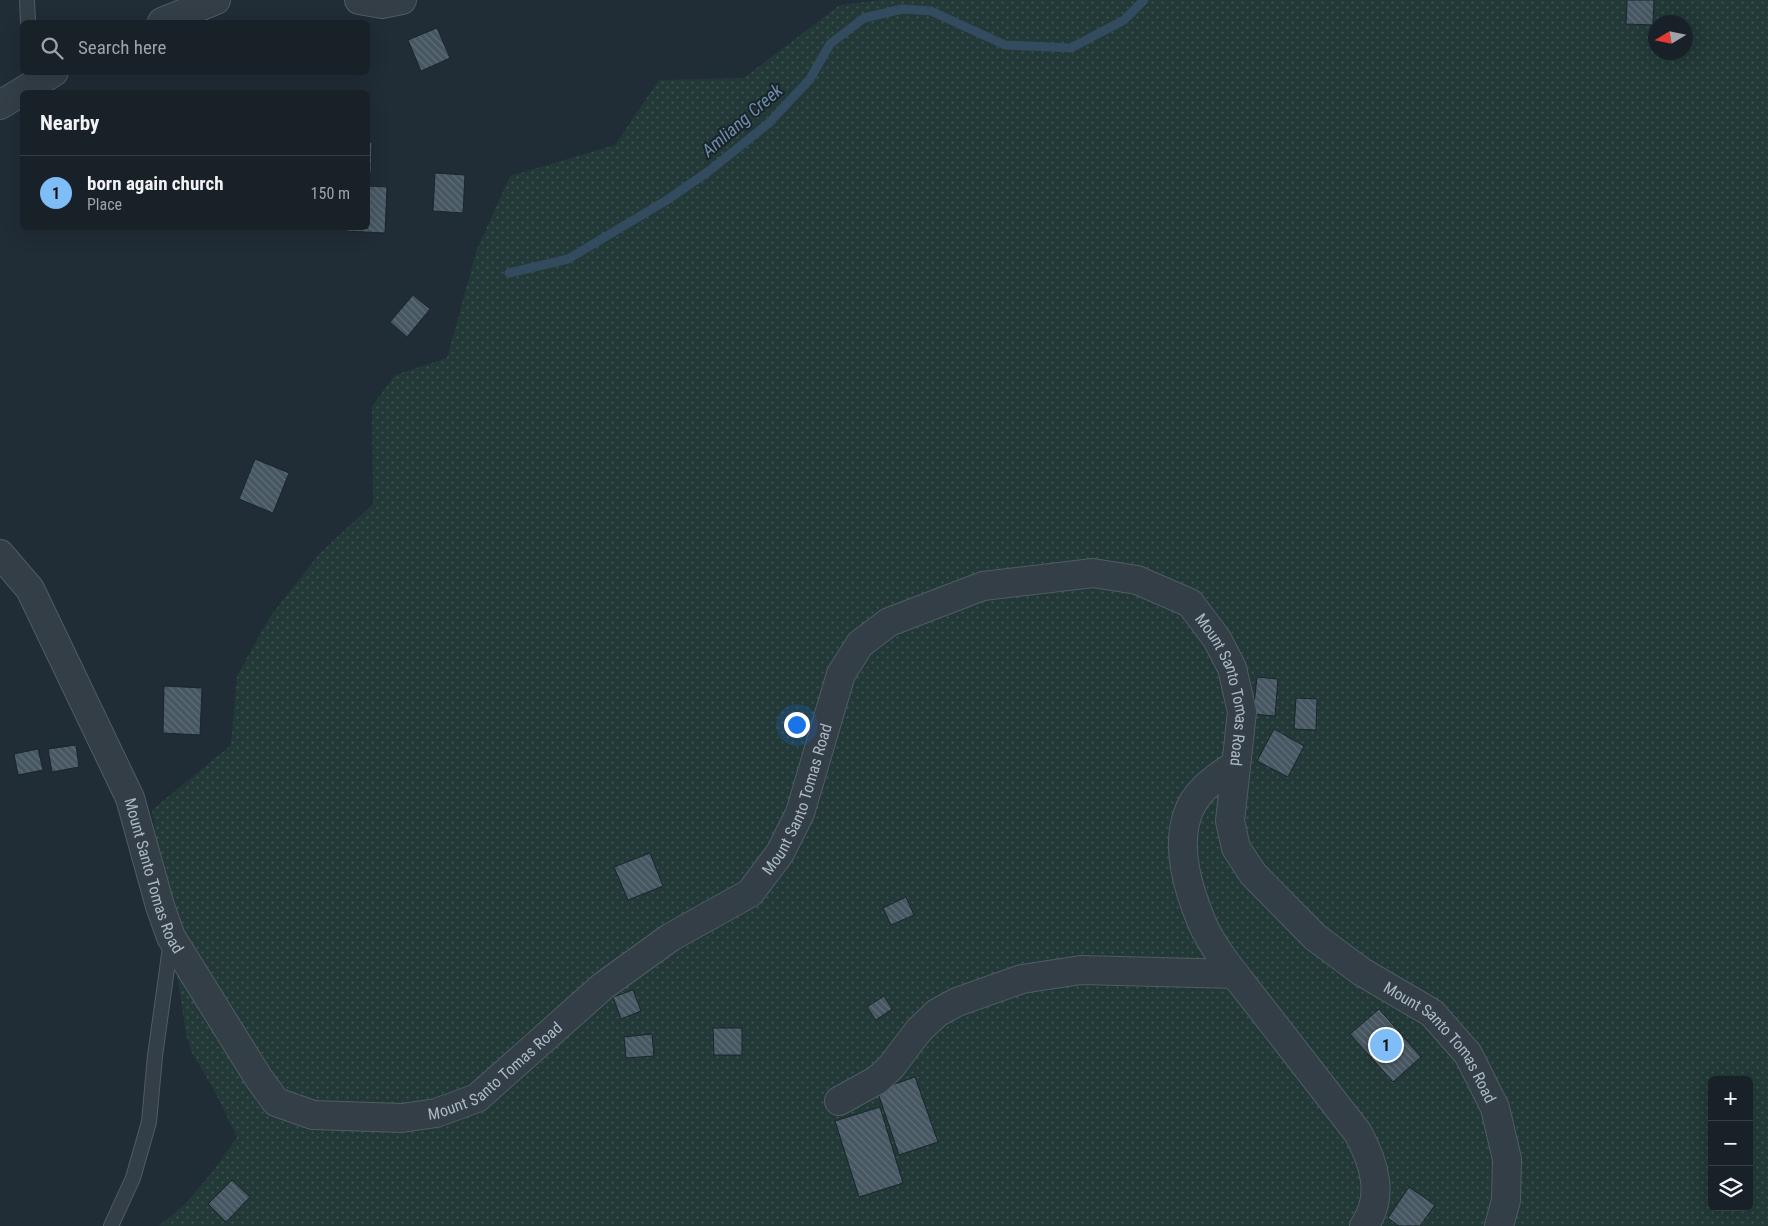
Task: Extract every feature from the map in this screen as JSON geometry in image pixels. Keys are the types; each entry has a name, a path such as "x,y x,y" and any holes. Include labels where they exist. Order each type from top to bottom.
{"street":[{"path":"167,20 216,0"},
{"path":"360,0 382,4 402,0"},
{"path":"21,90 40,77"},
{"path":"0,105 20,91"},
{"name":"Mount Santo Tomas Road","path":"0,554 30,589 130,798 160,906 171,937 258,1078 276,1102 313,1116 402,1118 436,1113 477,1098 603,986 671,937 750,893 780,853 800,813 841,674 860,644 889,622 983,586 1093,572 1137,580 1190,603 1217,639 1232,668 1242,712 1230,821 1236,848 1253,874 1315,937 1362,972 1432,1013 1468,1054 1494,1108 1507,1159 1506,1200 1499,1226"},
{"path":"1235,765 1205,786 1188,815 1184,829 1183,856 1189,887 1203,925 1235,974 1358,1133 1365,1146 1375,1177 1376,1192 1374,1205 1364,1226"},
{"path":"839,1101 877,1080 891,1067 919,1030 937,1013 957,1002 1022,979 1081,970 1235,974"}],"lane":[{"path":"27,0 28,20"},
{"path":"111,1226 133,1178 149,1122 155,1056 171,937"}],"green space":[{"path":"881,0 1768,0 1768,1226 159,1226 184,1205 214,1170 237,1137 212,1086 192,1053 186,1034 152,810 231,745 237,676 269,618 320,553 373,504 372,406 395,375 447,358 477,249 510,176 615,145 659,80 744,78 840,5"}],"building":[{"path":"1627,0 1654,0 1653,15 1648,15 1648,25 1626,24"},
{"path":"437,28 450,58 421,71 408,40"},
{"path":"370,142 372,142 371,174"},
{"path":"435,173 465,175 463,213 433,211"},
{"path":"370,186 387,187 385,233 346,231 370,230"},
{"path":"413,295 430,309 407,337 390,322"},
{"path":"255,459 289,473 273,513 239,499"},
{"path":"1257,677 1278,679 1275,716 1253,714"},
{"path":"164,686 202,688 200,735 163,733"},
{"path":"1296,698 1317,699 1316,730 1294,729"},
{"path":"1274,729 1304,746 1288,777 1257,761"},
{"path":"76,745 79,767 52,772 48,749"},
{"path":"38,749 43,770 18,775 14,754"},
{"path":"650,853 663,886 628,900 614,867"},
{"path":"906,897 914,915 891,925 883,908"},
{"path":"633,990 641,1011 621,1019 613,997"},
{"path":"884,996 892,1009 876,1020 867,1007"},
{"path":"1379,1009 1421,1057 1393,1082 1350,1034"},
{"path":"713,1028 742,1028 742,1055 714,1055"},
{"path":"652,1034 654,1056 626,1058 624,1037"},
{"path":"915,1077 938,1142 899,1155 877,1090"},
{"path":"880,1107 903,1183 859,1197 835,1121"},
{"path":"232,1180 250,1197 226,1222 208,1204"},
{"path":"1409,1187 1435,1205 1420,1226 1399,1226 1388,1218"}],"waterway":[{"name":"Amliang Creek","path":"509,273 568,259 667,200 709,171 769,123 810,79 830,44 864,18 902,9 931,11 1005,45 1071,48 1124,20 1144,0"}],"place":[{"name":"born again church","path":"1386,1045"}]}
